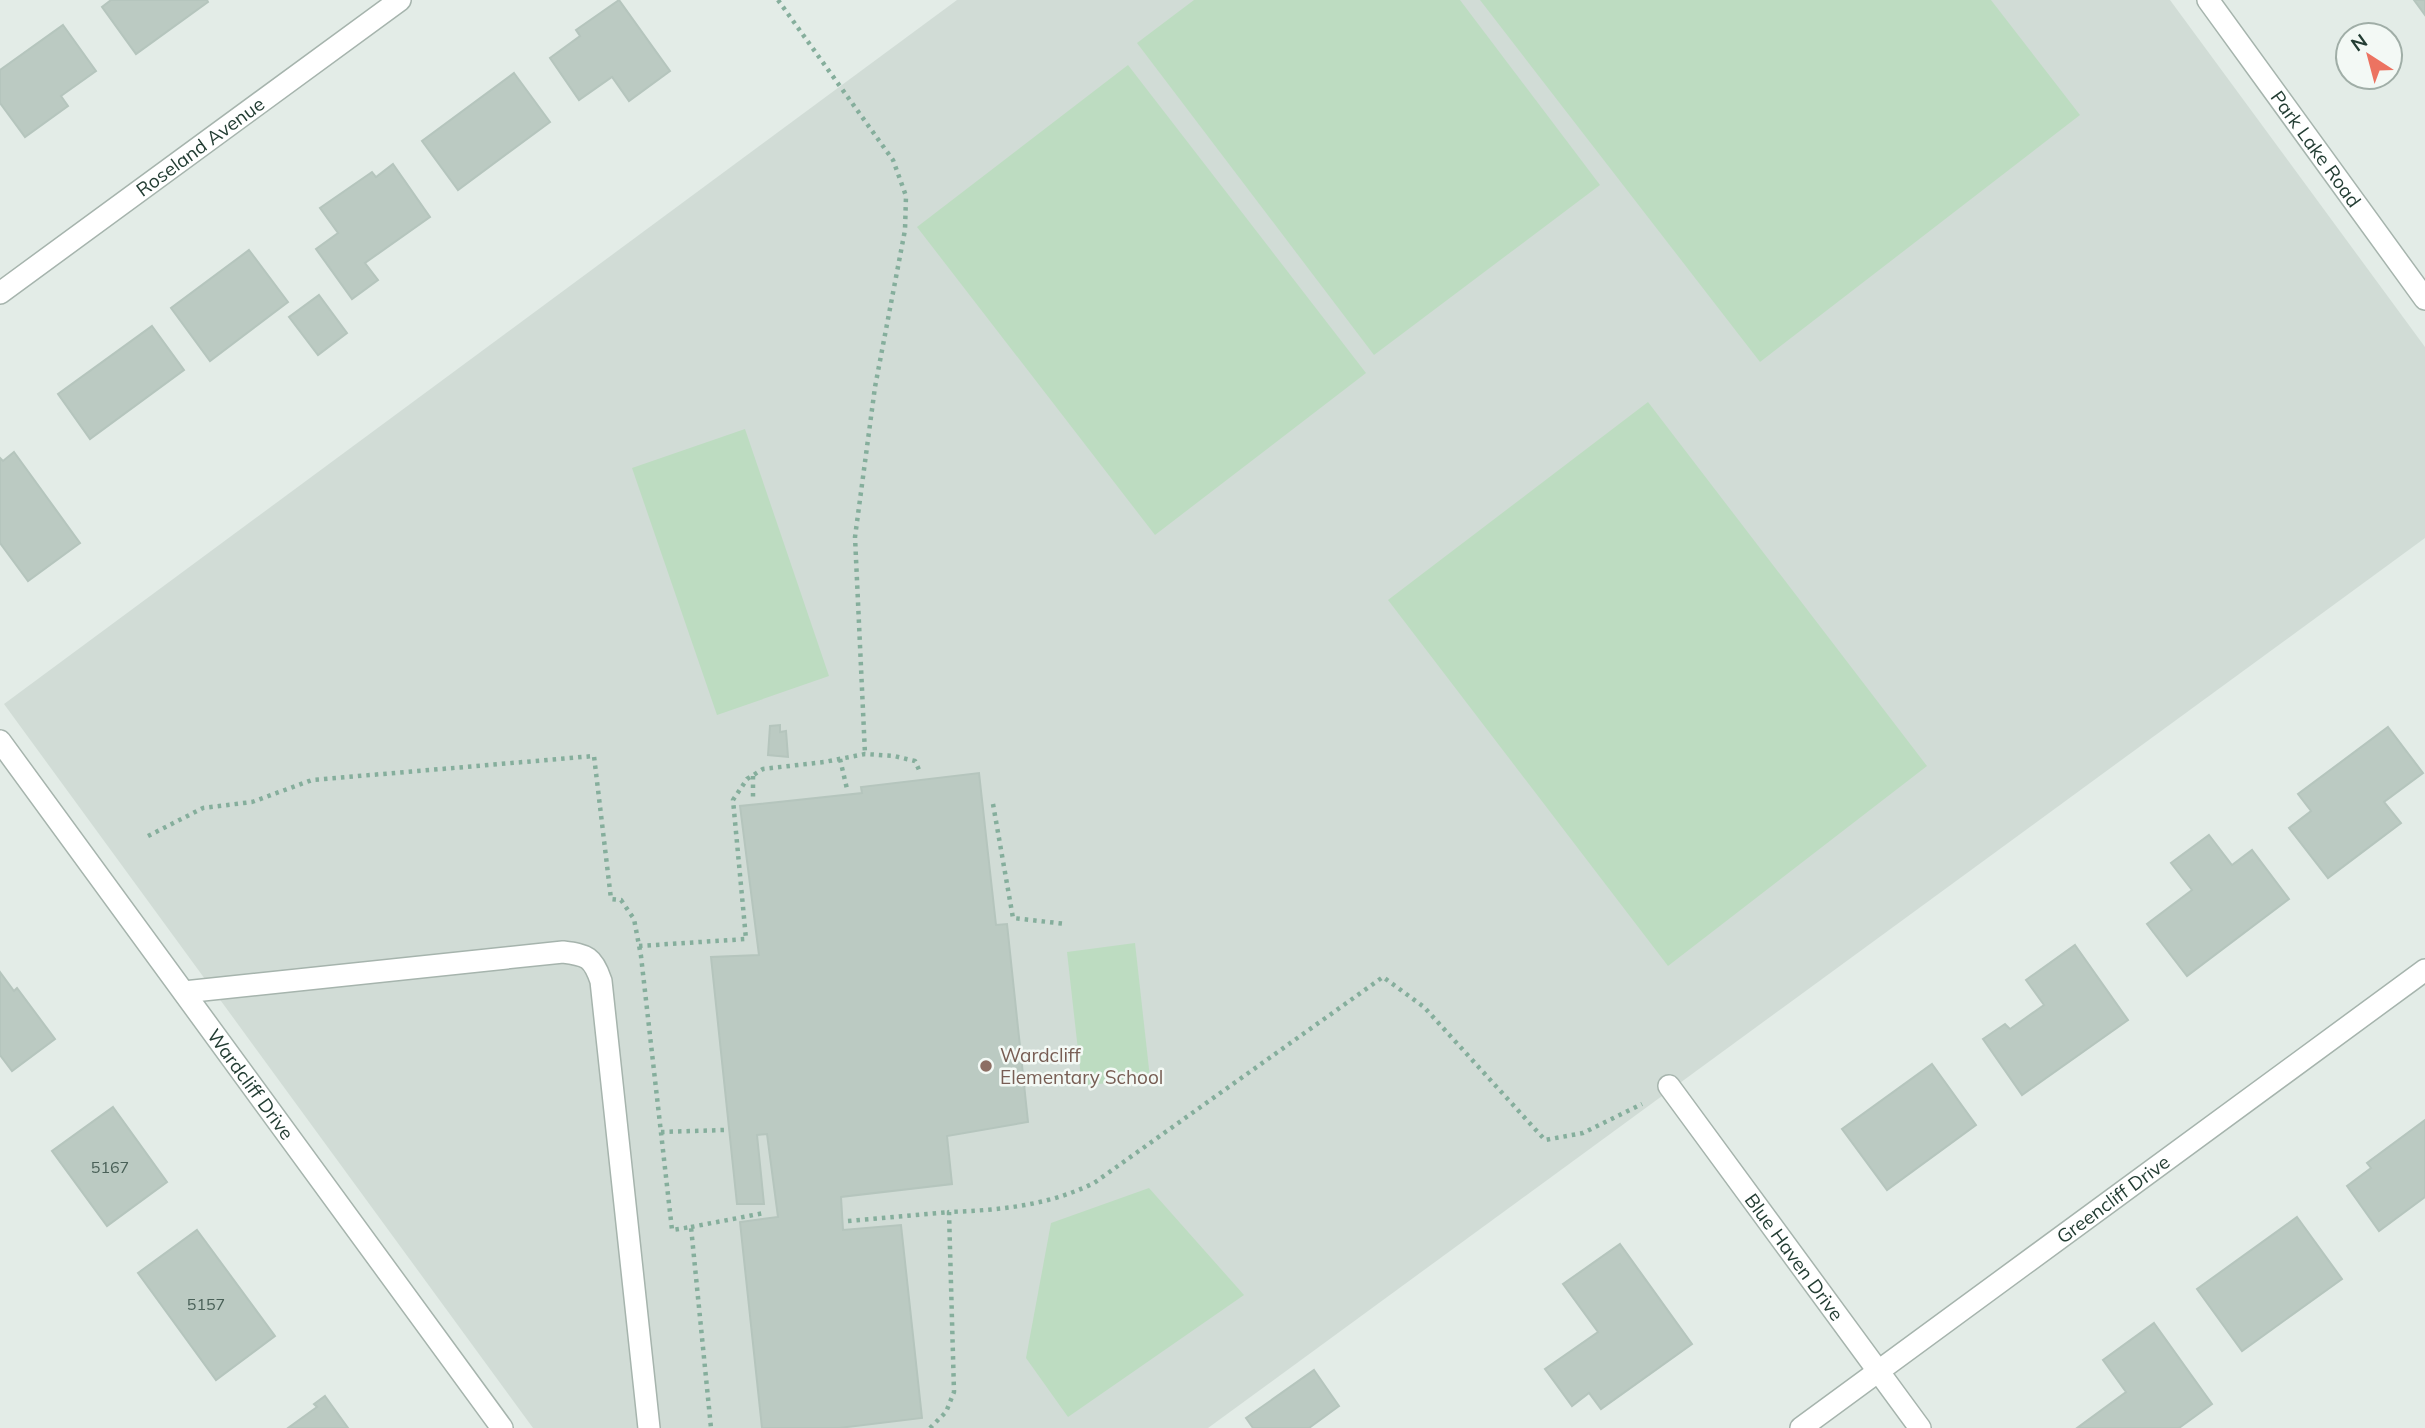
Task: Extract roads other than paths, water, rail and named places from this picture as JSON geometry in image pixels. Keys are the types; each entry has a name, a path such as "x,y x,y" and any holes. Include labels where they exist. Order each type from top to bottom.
{"street":[{"name":"Roseland Avenue","path":"0,293 400,0"},
{"name":"Park Lake Road","path":"2208,0 2425,299"},
{"name":"Wardcliff Drive","path":"0,741 502,1428"},
{"path":"184,992 563,952 580,954 596,964 601,981 649,1428"},
{"name":"Greencliff Drive","path":"1801,1428 2425,970"},
{"name":"Blue Haven Drive","path":"1669,1086 1920,1428"}],"place":[{"name":"Wardcliff Elementary School","path":"986,1066"}]}
